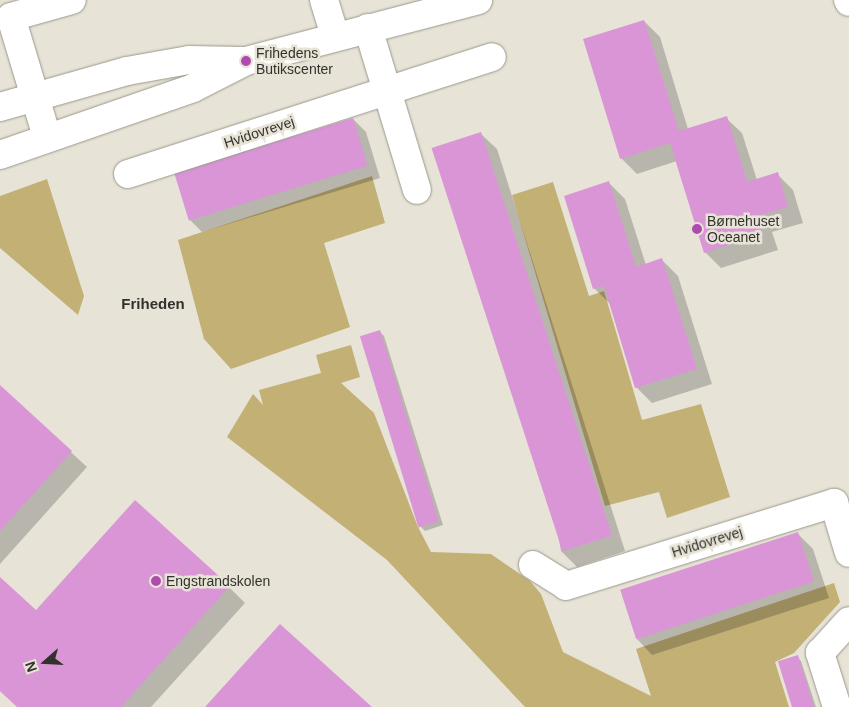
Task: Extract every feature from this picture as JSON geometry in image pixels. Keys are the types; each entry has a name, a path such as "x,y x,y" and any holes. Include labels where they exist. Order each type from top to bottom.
{"street":[{"path":"47,137 11,18 72,0"},
{"path":"324,0 335,36"},
{"path":"0,155 47,137 193,88 246,61 335,36 478,0"},
{"path":"368,28 389,91 417,190"},
{"name":"Hvidovrevej","path":"128,174 492,57"},
{"path":"0,107 127,71 189,60 246,61"},
{"name":"Hvidovrevej","path":"533,565 566,586 834,503 849,553"},
{"path":"837,707 820,653 849,621"}],"shaded area":[{"path":"372,176 385,223 324,243 350,327 231,369 204,339 178,240"},
{"path":"47,179 84,296 78,315 0,248 0,196"},
{"path":"553,182 589,296 604,291 642,420 701,404 730,497 667,518 659,492 605,506 512,195"},
{"path":"351,345 360,377 341,383 374,413 418,527 431,552 491,554 530,581 541,594 563,652 651,696 636,649 834,583 840,602 794,653 775,662 789,707 525,707 387,560 227,437 253,394 263,405 259,390 321,373 316,355"}],"building":[{"path":"644,20 679,131 727,116 747,182 778,172 788,207 757,216 763,234 704,253 670,143 620,159 583,39"},
{"path":"353,118 368,166 189,220 174,173"},
{"path":"481,132 612,535 563,551 432,148"},
{"path":"609,181 636,267 662,258 697,369 635,388 604,286 593,289 564,196"},
{"path":"380,330 438,521 418,527 360,336"},
{"path":"0,385 72,451 0,531"},
{"path":"135,500 230,586 121,707 17,707 0,691 0,577 36,610"},
{"path":"798,532 814,581 636,639 620,590"},
{"path":"280,624 372,707 205,707"},
{"path":"798,655 814,707 792,707 778,661"}],"place":[{"name":"Frihedens Butikscenter","path":"246,61"},
{"name":"Børnehuset Oceanet","path":"697,229"},
{"name":"Engstrandskolen","path":"156,581"}],"district":[{"name":"Friheden","path":"153,304"}]}
